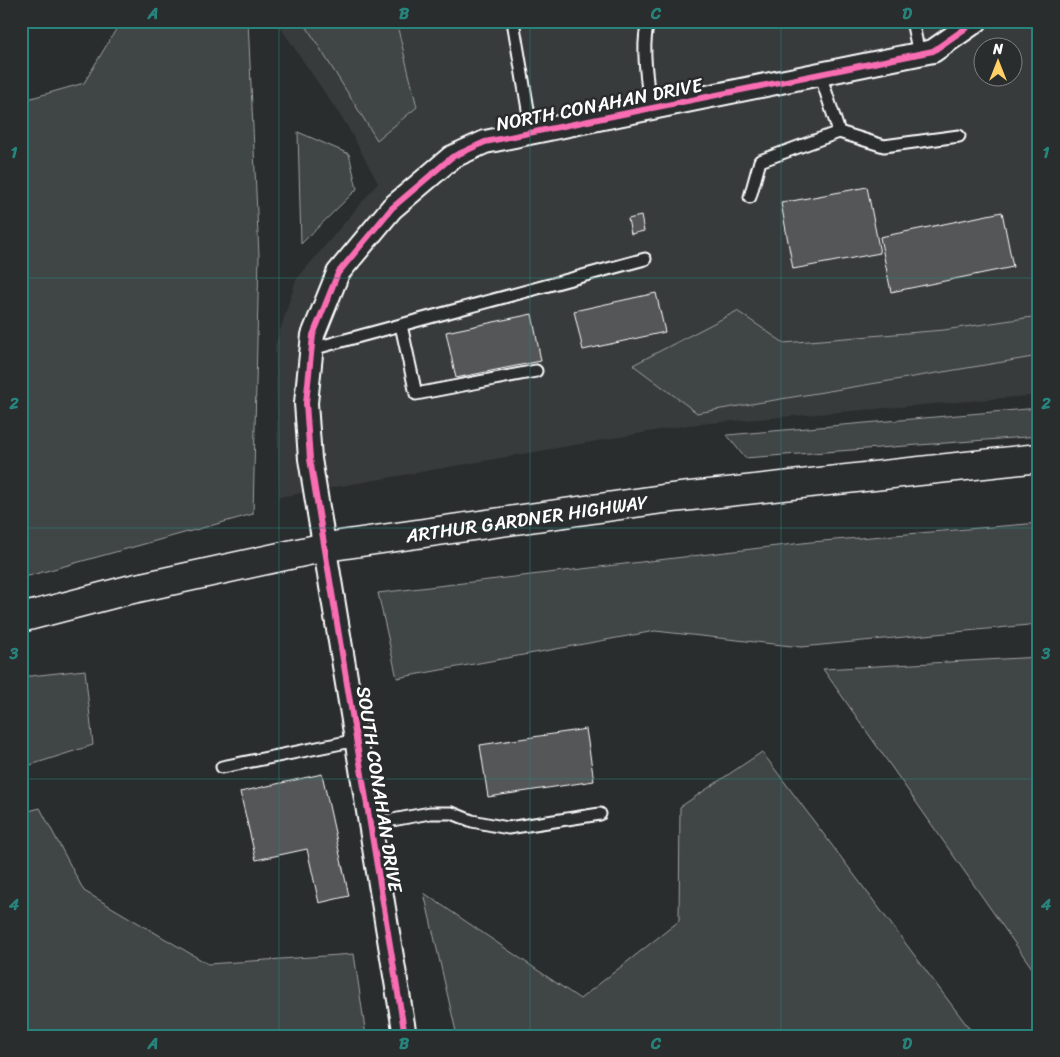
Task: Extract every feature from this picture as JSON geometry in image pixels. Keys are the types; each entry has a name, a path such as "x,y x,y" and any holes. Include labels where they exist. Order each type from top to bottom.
{"main road":[{"name":"ARTHUR GARDNER HIGHWAY","path":"21,618 128,590 326,547 662,499 1039,458"}],"street":[{"name":"NORTH CONAHAN DRIVE","path":"326,547 310,459 306,403 313,335 338,273 392,208 452,157 485,142 933,51 976,21"},
{"name":"SOUTH CONAHAN DRIVE","path":"326,547 405,1036"}],"lane":[{"path":"513,21 532,133"},
{"path":"649,21 645,45 650,108"},
{"path":"912,21 919,54"},
{"path":"820,74 839,132"},
{"path":"750,197 760,161 839,132 884,146 959,136"},
{"path":"312,349 645,258"},
{"path":"401,325 416,394 536,372"},
{"path":"222,767 357,740"},
{"path":"371,824 430,813 452,813 472,821 508,828 600,814"}],"shaded area":[{"path":"121,21 248,21 259,256 253,514 21,578 21,251 23,249 21,245 21,101 84,83"},
{"path":"276,21 1039,21 1039,395 688,425 279,497 275,346 296,280 378,183 346,124"},
{"path":"303,21 396,21 417,107 377,140"},
{"path":"298,132 349,154 357,189 301,244"},
{"path":"737,311 784,343 944,330 1039,316 1039,356 697,413 633,365"},
{"path":"1039,408 1039,436 745,458 727,435"},
{"path":"1039,523 1039,624 801,647 655,631 397,678 378,593 811,542"},
{"path":"1039,657 1039,978 823,669"},
{"path":"85,670 93,745 21,768 21,677"},
{"path":"762,752 975,1036 457,1036 424,893 580,999 679,921 680,807"},
{"path":"40,808 84,891 208,964 354,954 366,1036 21,1036 21,813"}],"building":[{"path":"867,187 880,253 793,269 781,203"},
{"path":"1002,212 1013,267 891,292 880,237"},
{"path":"641,216 644,231 631,234 628,219"},
{"path":"656,293 665,332 583,350 574,311"},
{"path":"532,314 541,361 456,378 446,332"},
{"path":"586,729 594,781 488,797 480,745"},
{"path":"322,774 349,896 319,903 307,849 256,860 240,792"}],"cycle path":[{"path":"405,1036 310,459 306,403 313,335 338,273 392,208 452,157 485,142 933,51 976,21"}]}
